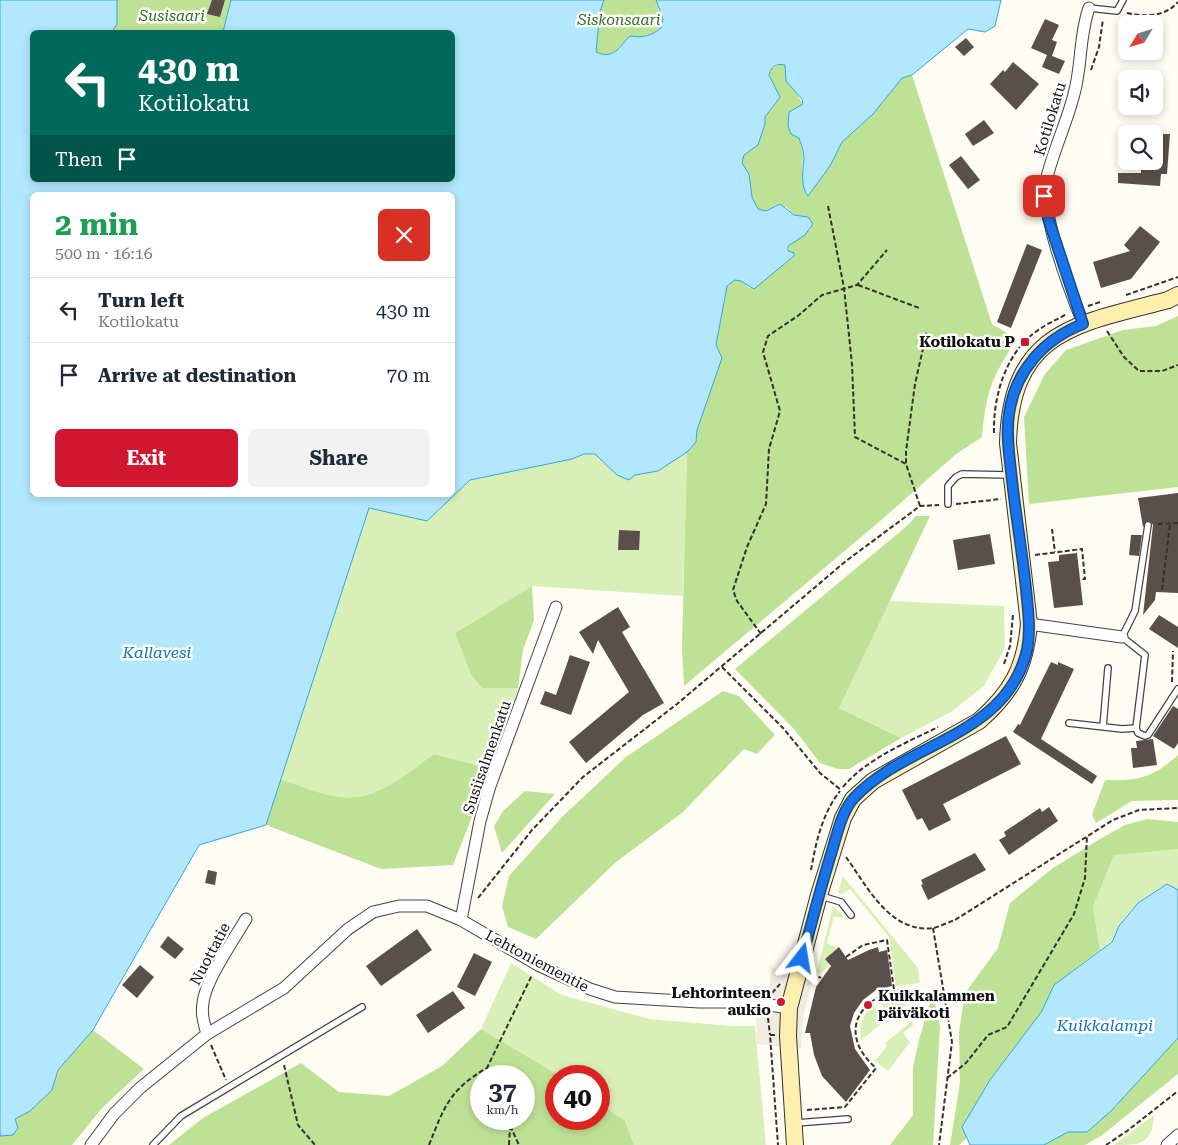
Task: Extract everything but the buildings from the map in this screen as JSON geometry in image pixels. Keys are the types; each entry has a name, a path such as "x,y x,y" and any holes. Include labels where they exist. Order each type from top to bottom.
{"street":[{"name":"Kotilokatu","path":"1081,311 1048,218 1044,196 1047,178 1074,95 1080,70 1084,24 1089,8"},
{"path":"795,1145 797,1117 788,1036 789,1008 838,831 852,799 873,782 979,721 1003,697 1020,672 1027,649 1030,624 1004,475 1009,414 1015,392 1028,365 1042,347 1068,329 1081,311 1168,300 1178,295"},
{"name":"Susiisalmenkatu","path":"461,920 480,821 490,786 556,607"},
{"path":"1030,624 1122,637"},
{"name":"Lehtoniementie","path":"91,1145 114,1114 140,1088 207,1034 284,988 348,929 373,912 399,906 427,906 461,920 538,965 590,989 615,997 699,1002 750,1002 789,1008"},
{"name":"Nuottatie","path":"207,1034 202,1017 203,1001 214,975 246,919"},
{"path":"1167,1145 1178,1135"}],"lane":[{"path":"1089,8 1117,11 1123,0"},
{"path":"948,504 948,486 956,476 962,474 1004,475"},
{"path":"1148,525 1135,610 1122,637 1145,655 1136,728 1141,736 1148,735 1178,689"},
{"path":"1103,727 1108,668"},
{"path":"1070,722 1103,727 1136,728"},
{"path":"819,895 841,902 851,915"},
{"path":"153,1145 181,1116 282,1057 362,1007"},
{"path":"797,1117 848,1119"}],"path":[{"path":"1117,11 1146,16 1160,14 1169,11 1178,2"},
{"path":"1089,78 1104,24 1103,11"},
{"path":"828,206 844,288 852,364 855,437 906,464"},
{"path":"857,285 887,250"},
{"path":"1125,296 1178,277"},
{"path":"761,634 737,601 733,590 766,504 769,449 780,411 764,352 768,336 799,315 822,295 857,285 919,308"},
{"path":"994,440 995,406 999,388 1011,360 1021,346 1038,329 1100,302"},
{"path":"1081,311 1092,304"},
{"path":"1104,327 1124,357 1139,371 1162,371 1178,365"},
{"path":"920,506 906,464 916,384 927,331"},
{"path":"1000,507 999,499 1004,475"},
{"path":"461,920 532,830 583,778 761,634 846,561 920,506 999,499"},
{"path":"1148,525 1178,523"},
{"path":"1162,590 1170,524"},
{"path":"1052,529 1055,552"},
{"path":"1031,555 1082,549 1085,579 1080,579"},
{"path":"1004,666 1010,646 1012,610"},
{"path":"1171,700 1173,651"},
{"path":"722,666 783,728 820,773 841,790"},
{"path":"810,875 820,827 841,790 859,771 874,761 945,723"},
{"path":"843,853 885,911 912,926 933,928 956,920 1087,835 1114,820 1139,810 1178,808"},
{"path":"946,1078 966,1063 988,1035 1007,1027 1074,914 1085,878 1087,835"},
{"path":"933,928 952,1042 939,1145"},
{"path":"846,957 863,945 887,940 894,990"},
{"path":"488,1065 538,965"},
{"path":"809,971 821,978"},
{"path":"797,1117 845,1106 876,1068 858,1048 855,1030 857,1022 867,1004 874,998 894,990 907,989"},
{"path":"207,1034 230,1088"},
{"path":"282,1057 298,1125 316,1145"},
{"path":"429,1145 443,1110 456,1089 470,1080"},
{"path":"1106,1145 1178,1091"},
{"path":"509,1145 510,1130"},
{"path":"512,1130 519,1145"}],"green space":[{"name":"Susisaari","path":"117,0 231,0 224,30 113,30 117,24"},
{"name":"Siskonsaari","path":"604,0 656,0 663,25 656,32 648,35 640,37 630,36 612,53 602,54 596,52 600,11"},
{"path":"781,64 785,65 785,74 803,104 790,116 789,128 791,134 799,138 803,154 802,173 807,196 830,166 842,142 873,114 902,78 912,75 992,324 1017,339 996,375 988,396 982,437 955,455 879,522 684,686 682,648 687,452 696,442 697,430 722,358 716,345 727,286 735,280 741,281 750,288 757,286 794,256 789,251 788,246 811,229 803,216 794,215 786,207 776,205 766,211 758,209 752,197 749,174 742,163 744,155 758,145 765,124 765,117 780,97 769,75 771,69"},
{"path":"1178,316 1178,487 1029,504 1024,417 1045,374 1066,350 1123,330 1156,326"},
{"path":"687,452 683,596 532,586 455,633 482,688 518,688 491,769 434,754 407,774 377,792 356,797 328,795 281,779 369,508 427,521 452,497 455,497 455,494 470,480 572,459 584,454 595,454 617,475 647,473"},
{"path":"916,516 930,516 839,708 901,738 849,769 838,769 820,763 794,729 735,669 908,525"},
{"path":"532,586 534,620 523,650 518,688 482,688 471,674 455,633"},
{"path":"889,601 1004,606 1005,648 984,686 951,712 901,738 839,708"},
{"path":"723,691 739,696 775,735 757,754 744,749 683,812 616,862 536,939 508,927 502,906 509,876 562,817 626,757"},
{"path":"434,754 491,769 453,865 381,869 266,825 281,779 328,795 356,797 377,792 407,774"},
{"path":"1178,755 1178,800 1132,801 1096,823 1092,815 1105,780 1136,779 1160,769"},
{"path":"525,791 555,794 502,853 494,826 503,811"},
{"path":"1147,819 1178,822 1178,849 1114,855 1093,907 1100,950 1054,985 1042,1011 990,1080 962,1127 967,1138 959,1145 950,1145 960,1083 959,1032 965,993 998,948 1010,903 1053,868 1100,839 1125,825"},
{"path":"1178,849 1178,890 1167,884 1153,892 1134,907 1119,926 1110,942 1100,950 1093,907 1114,855"},
{"path":"843,876 918,968 920,983 896,986 889,937 850,889 842,894 838,893"},
{"path":"833,906 842,914 843,918 834,916 827,943 837,948 825,959 830,964 821,974 817,972"},
{"path":"511,963 562,995 649,1019 731,1026 755,1026 766,1145 634,1145 625,1121 610,1111 610,1065 545,1065 545,1067 481,1029"},
{"path":"933,993 940,1027 933,1145 890,1145 913,1115 913,1067"},
{"path":"908,994 909,1002 889,1018 879,1000"},
{"path":"873,1005 886,1020 861,1040 860,1030 862,1021"},
{"path":"912,1021 913,1025 903,1033 910,1042 888,1071 875,1061 887,1046 885,1043"},
{"path":"481,1029 545,1067 545,1130 610,1130 610,1111 625,1121 634,1145 169,1145 203,1118 301,1063 339,1092 389,1096 442,1066"},
{"path":"93,1030 144,1069 102,1108 72,1145 0,1145 0,1136 13,1135 15,1119 30,1111 52,1090 58,1070"},
{"path":"1178,1038 1178,1074 1101,1136 1085,1145 1044,1145 1068,1132 1087,1132 1111,1111"},
{"path":"1154,1115 1151,1132 1143,1141 1131,1145 1114,1145"}],"shaded area":[{"name":"Lehtorinteen aukio","path":"771,967 812,980 803,1018 801,1049 757,1044 755,986 770,986"}],"water":[{"name":"Kallavesi","path":"0,0 117,0 117,24 113,30 30,30 30,182 455,182 455,30 224,30 231,0 604,0 600,11 596,52 607,54 616,51 630,36 647,36 661,28 663,19 656,0 1001,0 995,26 985,32 968,29 912,75 902,78 873,114 842,142 830,166 808,196 803,183 804,158 802,148 799,138 791,134 788,126 789,112 803,104 802,99 786,81 785,65 774,66 769,75 780,97 765,117 765,124 758,145 744,155 742,163 749,174 752,197 758,209 766,211 780,204 794,215 808,217 813,224 805,235 788,246 788,251 794,253 794,256 754,289 741,281 735,280 727,286 716,345 722,358 697,430 696,442 687,452 658,471 635,475 629,480 617,475 595,454 584,454 572,459 470,480 455,494 455,192 30,192 30,497 452,497 427,521 369,508 266,825 199,845 93,1030 58,1070 52,1090 30,1111 15,1119 18,1128 13,1135 0,1136"},
{"name":"Kuikkalampi","path":"1167,884 1178,890 1178,1038 1111,1111 1087,1132 1068,1132 1044,1145 970,1145 962,1127 990,1080 1042,1011 1054,985 1112,942 1119,926 1138,903"}],"place":[{"name":"Kotilokatu P","path":"1025,342"},
{"name":"Lehtorinteen aukio","path":"781,1002"},
{"name":"Kuikkalammen päiväkoti","path":"868,1005"}],"route":[{"path":"802,958 838,831 852,799 899,765 979,721 1003,697 1020,672 1027,649 1030,624 1008,443 1009,414 1015,392 1028,365 1042,347 1068,329 1083,324 1048,218 1044,196"}]}
